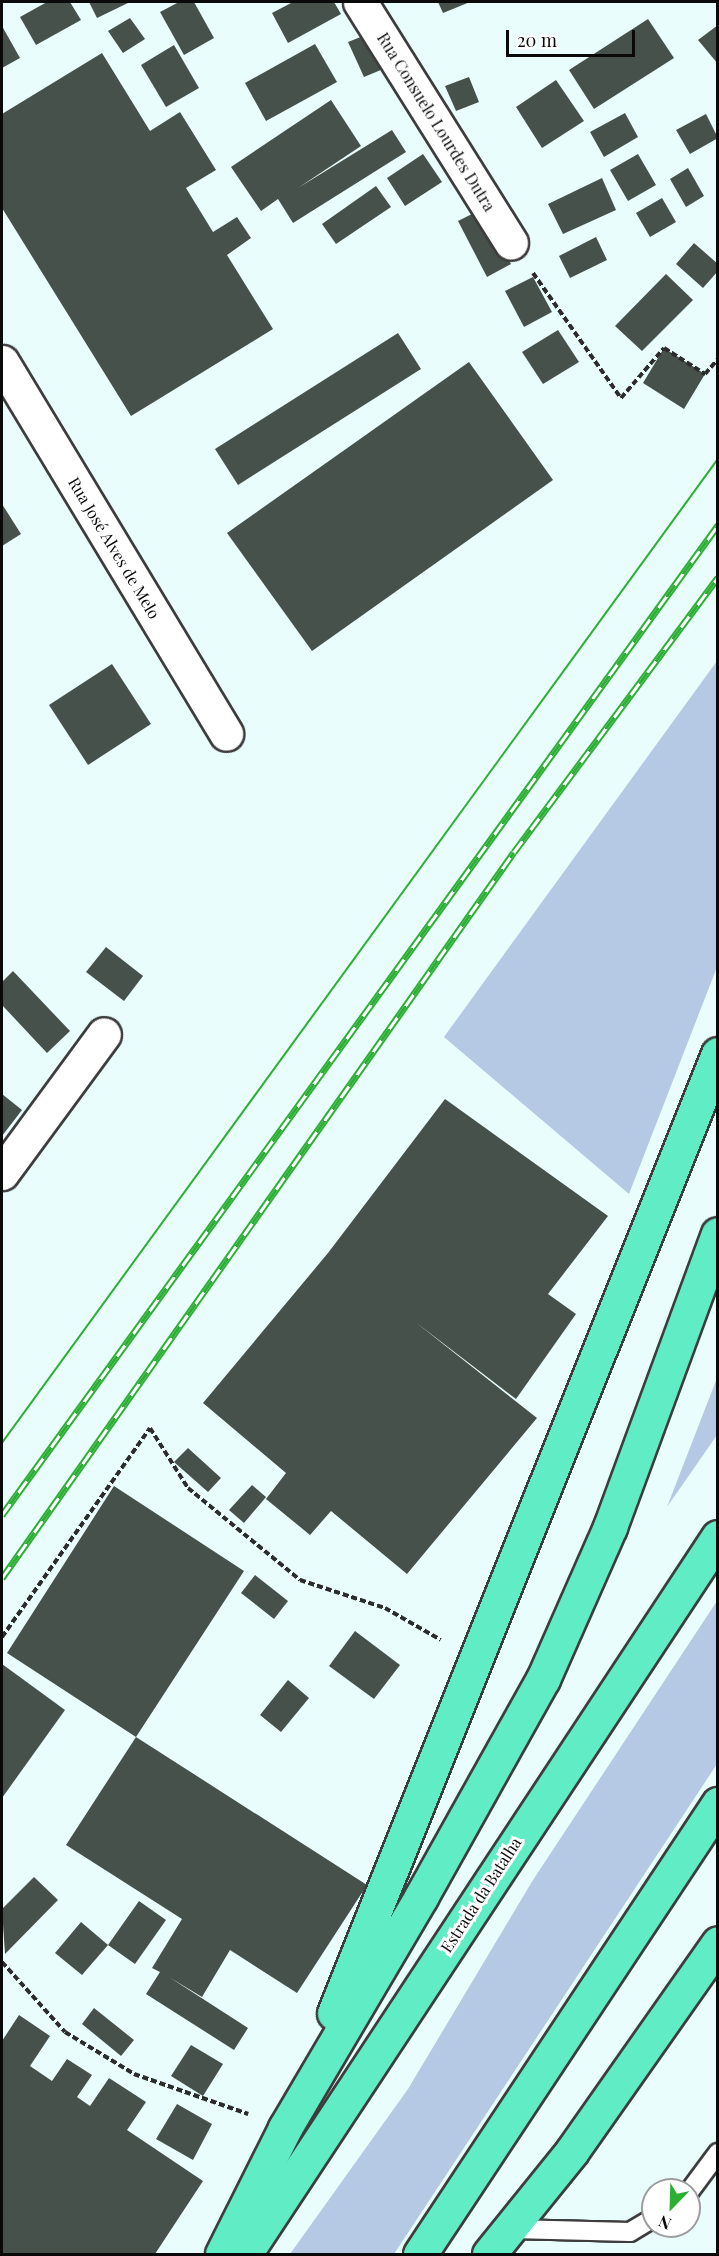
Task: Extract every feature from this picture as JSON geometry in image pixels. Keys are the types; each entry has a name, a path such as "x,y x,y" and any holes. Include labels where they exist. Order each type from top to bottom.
{"highway":[{"path":"301,2099 391,1863 478,1660 717,1053"},
{"path":"222,2254 301,2099 421,1897 543,1678 610,1527 717,1234"},
{"name":"Estrada da Batalha","path":"245,2254 717,1537"},
{"path":"420,2254 717,1804"},
{"path":"489,2254 512,2229 572,2151 717,1943"}],"street":[{"name":"Rua Consuelo Lourdes Dutra","path":"360,2 511,243"},
{"name":"Rua José Alves de Melo","path":"2,362 226,734"},
{"path":"2,1173 104,1034"}],"lane":[{"path":"699,2178 717,2153"},
{"path":"512,2229 630,2232 641,2225"}],"path":[{"path":"511,243 621,398 664,348 705,374 717,359"},
{"path":"2,1637 150,1428 188,1488 300,1580 385,1608 478,1660"},
{"path":"2,1962 65,2032 134,2074 285,2128"}],"shaded area":[{"path":"717,661 717,967 629,1194 444,1037"},
{"path":"717,1378 717,1435 667,1507"},
{"path":"717,1601 717,1764 394,2254 290,2254 408,2089 533,1880"}],"building":[{"path":"47,2 70,2 81,20 36,45 20,17"},
{"path":"89,2 130,2 97,18"},
{"path":"179,2 194,2 214,38 184,55 160,12"},
{"path":"293,2 334,2 341,14 288,43 272,13"},
{"path":"438,2 470,2 443,13"},
{"path":"130,18 145,39 123,53 108,31"},
{"path":"648,19 674,58 594,109 569,70"},
{"path":"718,25 718,64 698,40"},
{"path":"2,26 20,58 2,68"},
{"path":"373,32 388,67 364,77 348,42"},
{"path":"315,44 337,82 266,121 245,83"},
{"path":"174,45 199,88 166,107 141,65"},
{"path":"102,53 150,131 180,112 216,170 186,188 213,232 237,217 251,238 227,255 273,329 131,416 2,208 2,114"},
{"path":"469,77 479,102 456,111 445,86"},
{"path":"556,80 584,121 542,148 516,107"},
{"path":"331,100 361,146 298,188 392,130 406,152 293,223 278,199 261,211 231,167"},
{"path":"625,113 638,137 604,157 590,132"},
{"path":"706,114 718,138 690,154 676,130"},
{"path":"423,154 442,182 405,206 387,178"},
{"path":"638,154 656,185 628,201 610,170"},
{"path":"688,168 704,196 686,207 670,179"},
{"path":"602,178 616,210 563,234 548,204"},
{"path":"376,186 391,207 336,244 322,224"},
{"path":"662,198 676,222 650,237 636,213"},
{"path":"482,209 511,264 487,277 458,221"},
{"path":"596,237 607,260 570,278 559,256"},
{"path":"694,243 718,264 718,271 703,288 676,264"},
{"path":"666,274 693,300 642,351 615,326"},
{"path":"533,277 552,312 524,327 505,291"},
{"path":"558,330 579,362 543,384 522,352"},
{"path":"398,333 421,369 238,485 215,449"},
{"path":"664,348 705,374 684,409 643,383"},
{"path":"469,362 553,480 312,651 227,533"},
{"path":"2,504 21,534 2,546"},
{"path":"112,664 151,724 88,765 49,705"},
{"path":"106,947 143,976 124,1001 86,972"},
{"path":"13,971 70,1031 47,1053 2,1005 2,982"},
{"path":"2,1094 22,1110 2,1136"},
{"path":"445,1099 608,1216 548,1294 576,1314 516,1399 414,1321 537,1418 407,1574 331,1511 310,1535 266,1499 286,1473 203,1403 328,1253"},
{"path":"188,1448 221,1478 208,1492 174,1462"},
{"path":"252,1485 266,1497 244,1523 229,1510"},
{"path":"114,1486 244,1571 136,1737 7,1653"},
{"path":"255,1575 288,1601 274,1619 241,1593"},
{"path":"355,1631 400,1665 374,1699 329,1666"},
{"path":"2,1664 65,1710 2,1798"},
{"path":"288,1680 309,1698 281,1732 260,1715"},
{"path":"136,1737 367,1885 297,1993 230,1950 202,1997 169,1977 248,2028 234,2050 146,1994 160,1972 152,1968 182,1919 66,1845"},
{"path":"34,1877 58,1900 5,1954 2,1909"},
{"path":"139,1901 166,1920 135,1964 108,1945"},
{"path":"81,1922 108,1945 82,1975 55,1953"},
{"path":"94,2008 134,2040 121,2056 82,2024"},
{"path":"19,2015 50,2036 30,2066 52,2081 67,2059 92,2075 77,2097 90,2106 109,2078 146,2102 127,2130 203,2181 155,2254 2,2254 2,2041"},
{"path":"191,2045 223,2064 203,2096 171,2076"},
{"path":"177,2104 212,2124 193,2160 156,2139"}],"tram line":[{"path":"2,1443 718,459"}],"railway":[{"path":"2,1515 718,525"},
{"path":"2,1578 514,852 718,577"}]}
